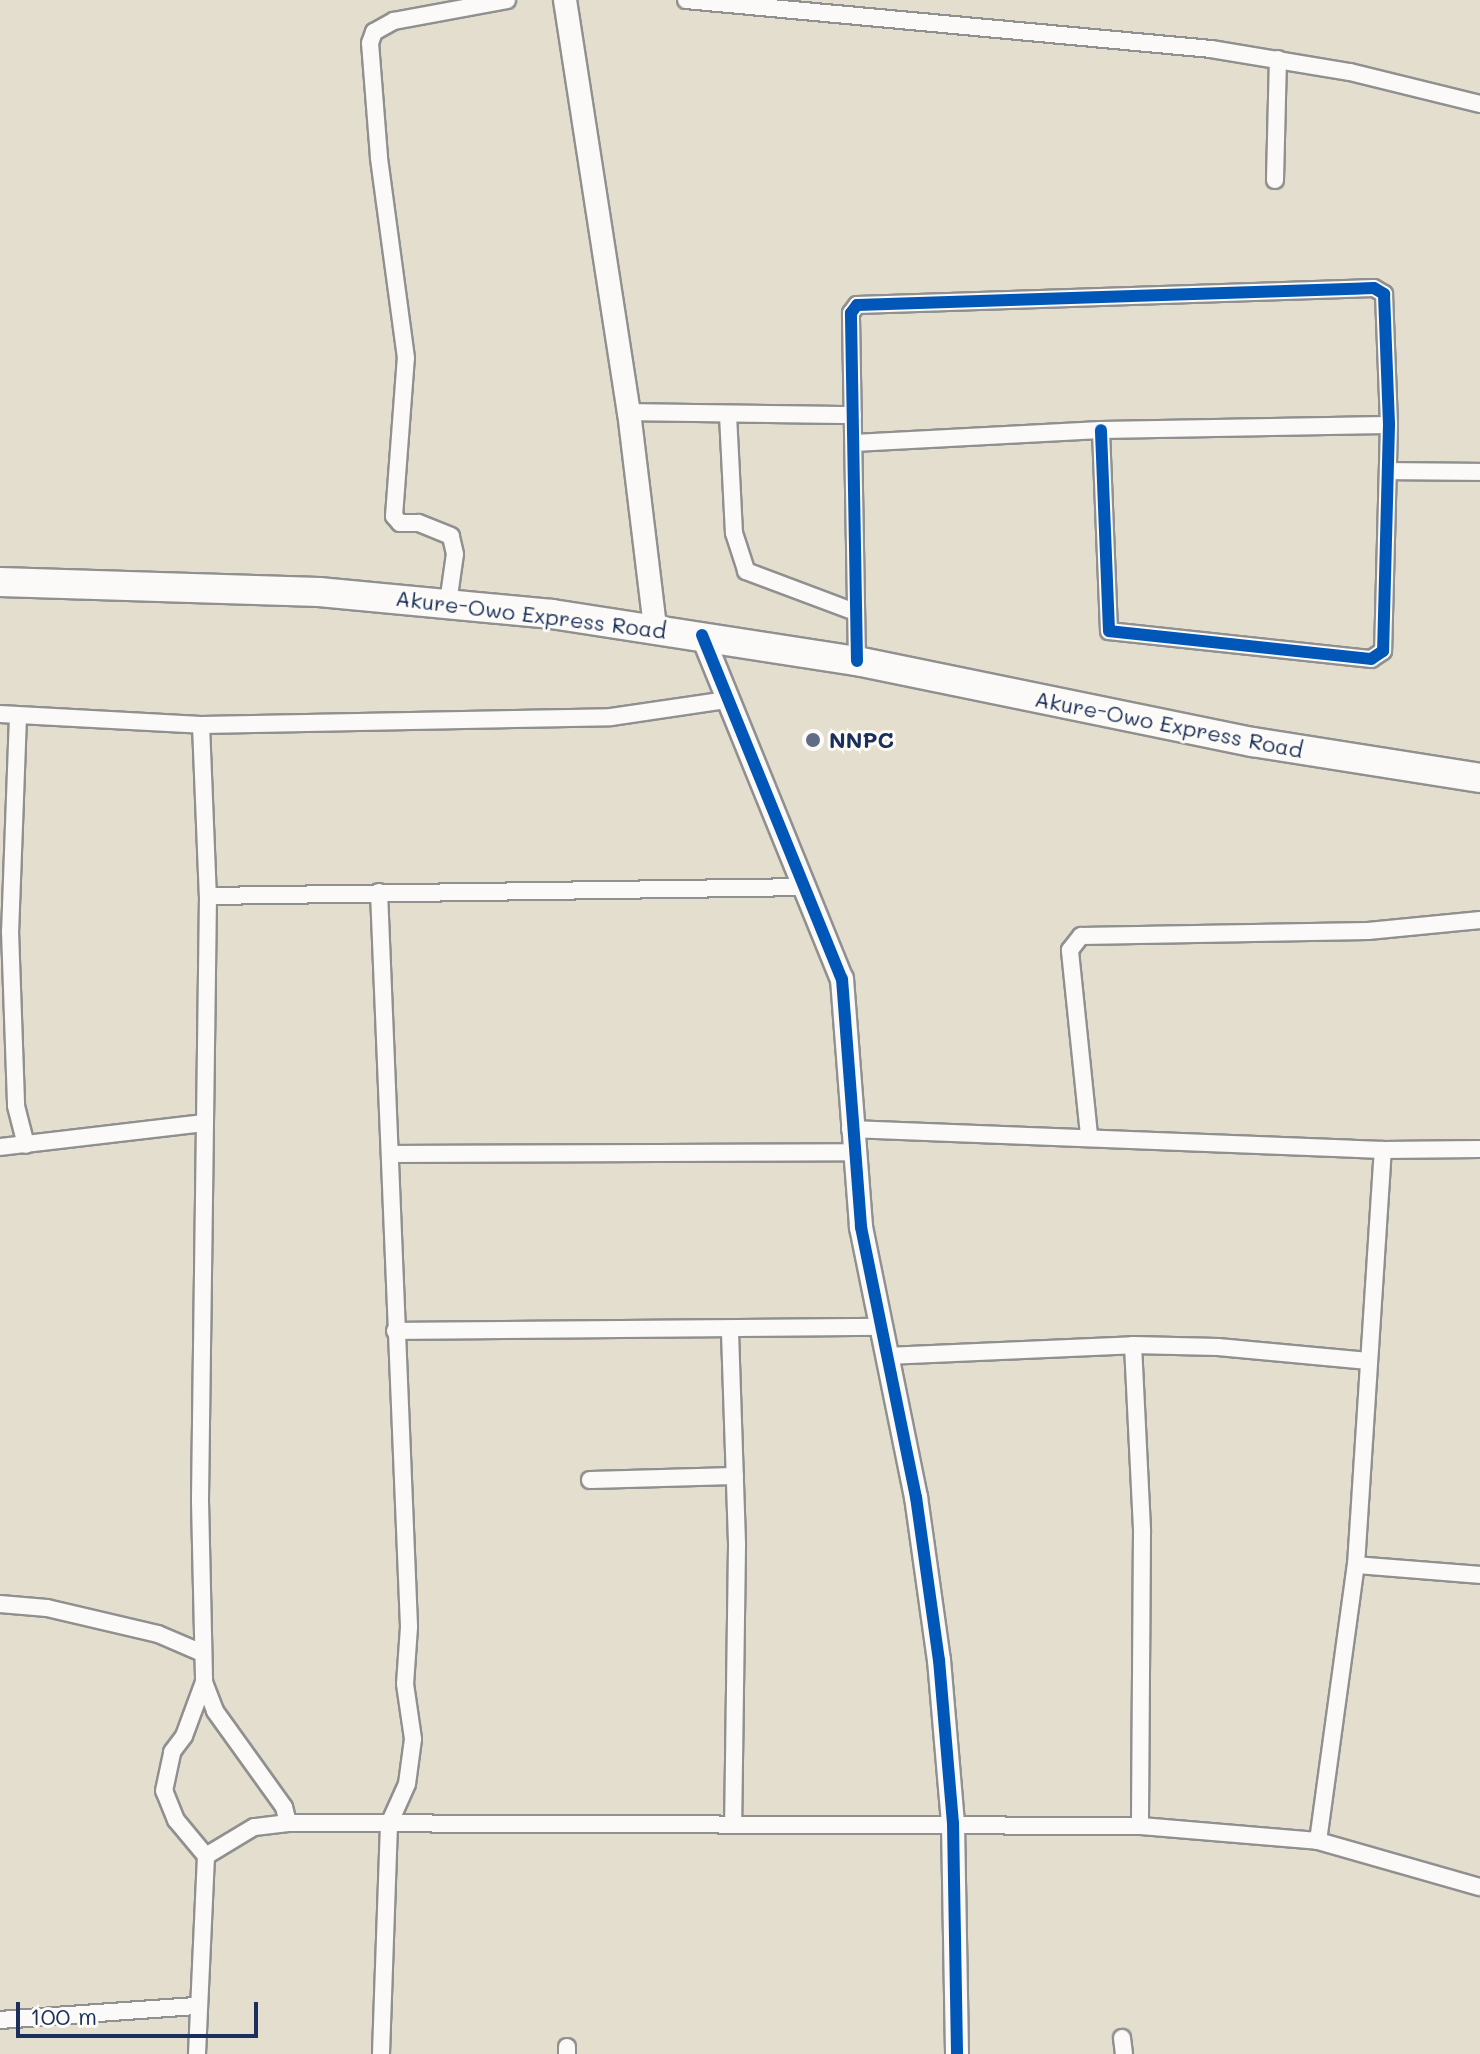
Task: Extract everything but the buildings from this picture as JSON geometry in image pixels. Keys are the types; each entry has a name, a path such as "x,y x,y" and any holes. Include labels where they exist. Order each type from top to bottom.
{"highway":[{"name":"Akure-Owo Express Road","path":"0,582 138,583 448,603 655,628 857,661 1253,742 1480,778"}],"street":[{"path":"448,603 455,554 451,536 418,523 400,523 394,516 406,358 379,157 370,43 374,32 394,21 507,0"},
{"path":"565,0 629,412 655,628"},
{"path":"686,0 1031,29 1278,59 1480,104"},
{"path":"1275,180 1278,59"},
{"path":"857,661 851,313 867,301 1374,288 1384,294 1389,425 1379,655 1362,659 1115,636 1107,623 1101,430"},
{"path":"629,412 853,415"},
{"path":"728,415 734,533 746,571 855,612"},
{"path":"854,443 1101,430 1389,425"},
{"path":"1388,471 1480,472"},
{"path":"702,635 726,700 807,887 844,991 852,1152 877,1327 916,1497 937,1645 953,1823 957,2054"},
{"path":"0,714 201,725 611,717 726,700"},
{"path":"18,716 5,920 16,1106 26,1145"},
{"path":"201,725 208,896 200,1652 204,1682 215,1711 284,1807 288,1823"},
{"path":"208,896 807,887"},
{"path":"379,892 393,1154 395,1331 409,1627 405,1684 413,1739 407,1784 389,1824 381,2054"},
{"path":"1089,1135 1070,950 1081,936 1368,931 1480,920"},
{"path":"0,1147 205,1123"},
{"path":"850,1129 1089,1135 1383,1150 1480,1149"},
{"path":"1318,1841 1356,1565 1383,1150"},
{"path":"393,1154 852,1152"},
{"path":"395,1331 730,1332 877,1327"},
{"path":"730,1332 735,1476 733,1825"},
{"path":"886,1356 1133,1345 1218,1347 1368,1361"},
{"path":"1133,1345 1142,1532 1140,1826"},
{"path":"590,1480 735,1476"},
{"path":"1356,1565 1480,1575"},
{"path":"0,1604 47,1608 158,1634 200,1652"},
{"path":"197,2054 196,2006 206,1856 176,1820 164,1791 172,1752 184,1736 204,1682"},
{"path":"206,1856 254,1827 288,1823 1140,1826 1318,1841 1480,1887"},
{"path":"0,2020 196,2006"}],"cycle path":[{"path":"857,661 851,313 857,305 1374,288 1384,294 1389,425 1383,651 1371,659 1109,631 1101,430"},
{"path":"702,635 842,979 861,1227 916,1497 939,1660 953,1823 957,2054"}],"place":[{"name":"NNPC","path":"813,740"}]}
